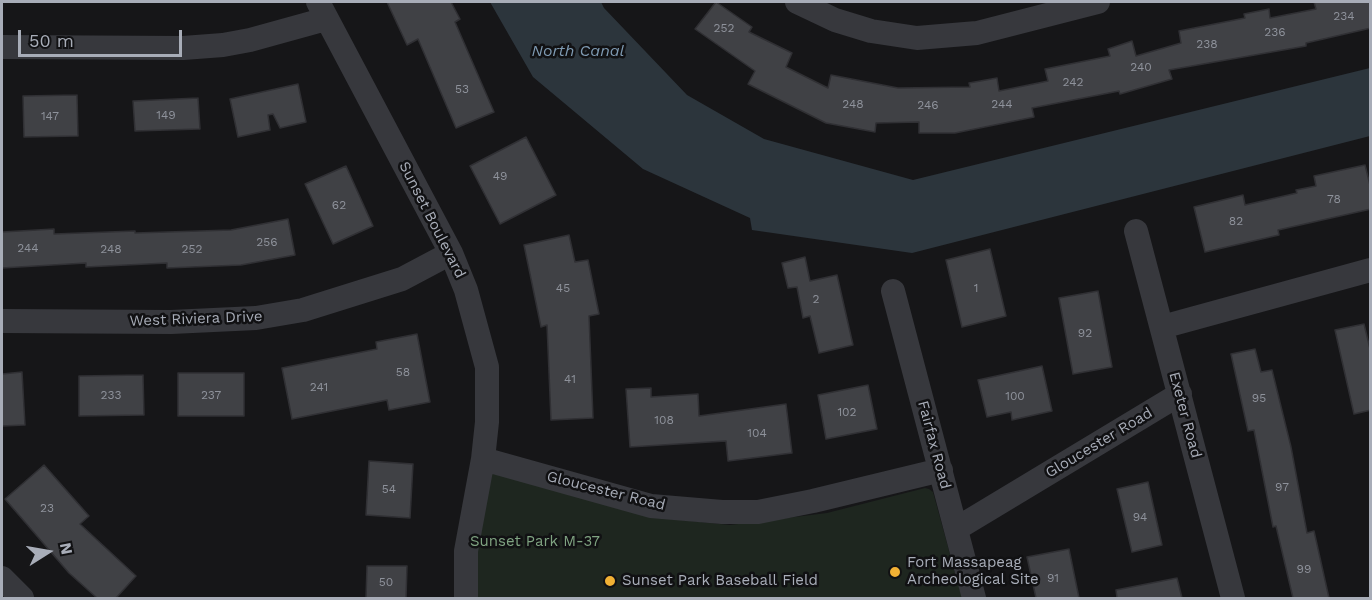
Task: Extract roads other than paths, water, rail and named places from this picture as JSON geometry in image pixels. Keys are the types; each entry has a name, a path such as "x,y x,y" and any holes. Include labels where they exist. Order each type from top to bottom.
{"street":[{"path":"797,2 835,20 871,31 917,38 977,33 1098,2"},
{"path":"2,47 183,48 223,45 250,40 322,10"},
{"name":"Sunset Boulevard","path":"322,10 451,253 466,290 487,368 487,422 483,459 466,551 466,598"},
{"name":"Exeter Road","path":"1136,231 1233,598"},
{"name":"West Riviera Drive","path":"2,321 171,322 256,318 303,310 402,279 451,253"},
{"path":"1162,327 1371,270"},
{"name":"Fairfax Road","path":"893,291 974,598"},
{"name":"Gloucester Road","path":"956,529 1179,394"},
{"name":"Gloucester Road","path":"483,459 651,506 722,513 758,512 941,470"},
{"path":"2,578 22,598"}],"water":[{"name":"North Canal","path":"490,2 601,2 604,8 687,95 764,139 913,180 1370,68 1370,136 912,253 752,230 750,218 643,169 533,77"}],"place":[{"name":"Fort Massapeag Archeological Site","path":"895,572"},
{"name":"Sunset Park Baseball Field","path":"610,581"}],"park label":[{"name":"Sunset Park M-37","path":"535,542"}]}
